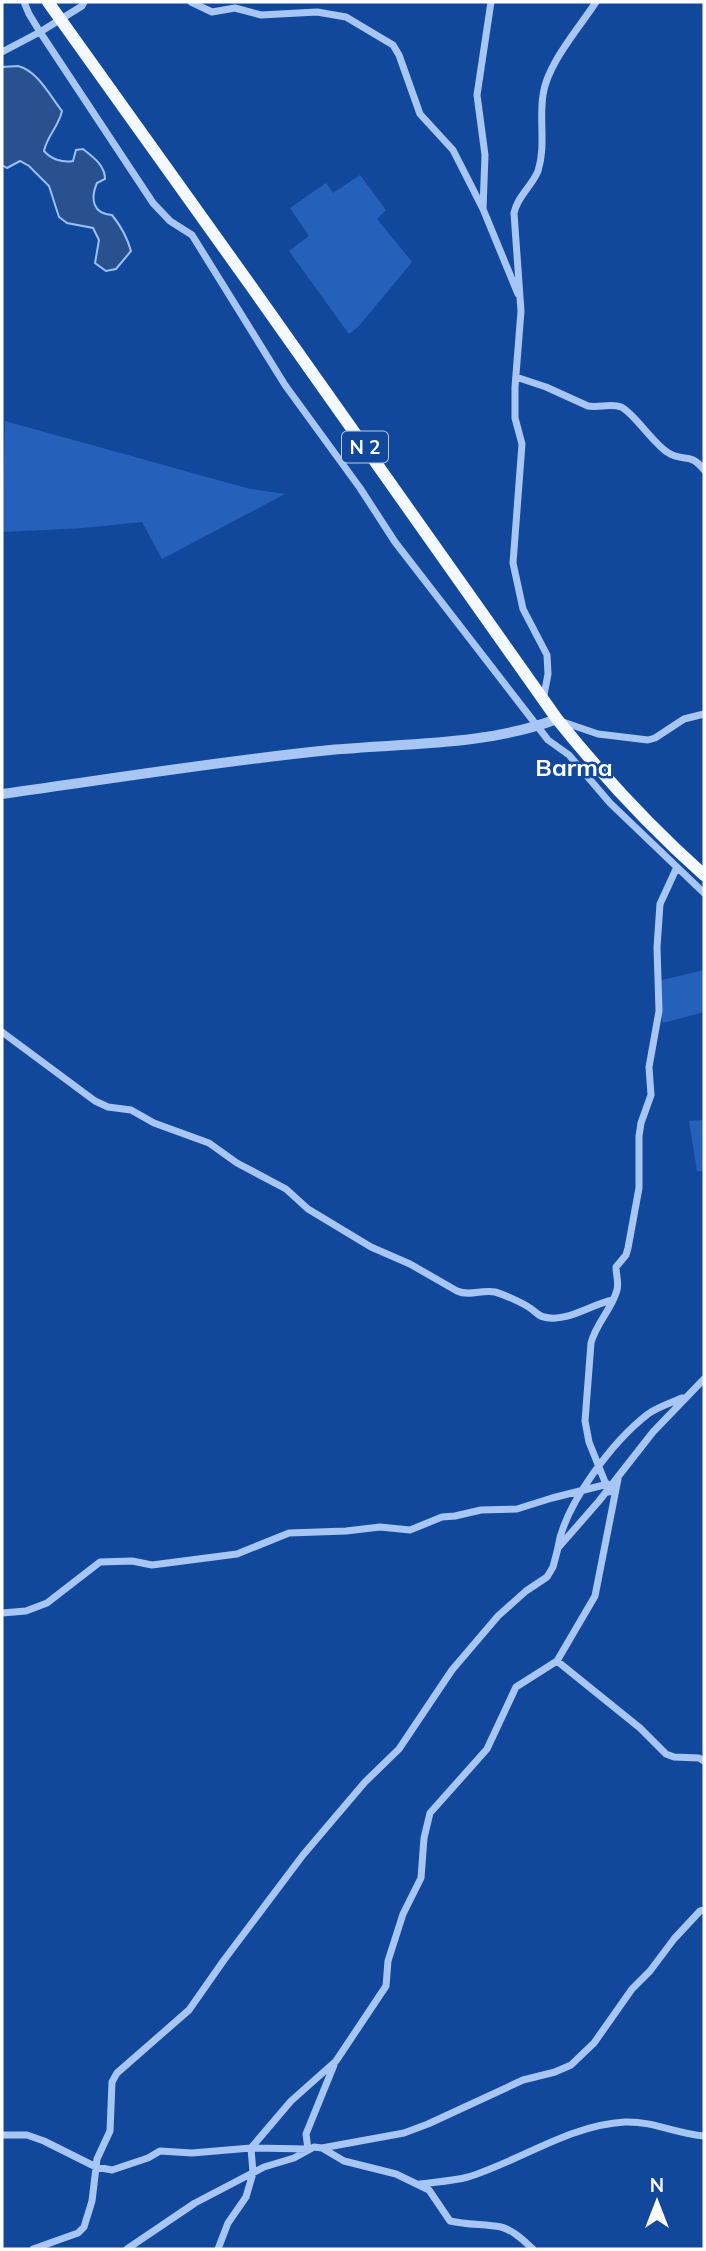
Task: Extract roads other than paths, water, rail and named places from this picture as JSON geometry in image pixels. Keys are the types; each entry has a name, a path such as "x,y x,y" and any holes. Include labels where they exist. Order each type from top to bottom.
{"main road":[{"name":"N 2","path":"48,2 248,280 557,719 603,775 701,867"}],"street":[{"path":"24,2 40,32 153,203 170,221 192,235 285,385 360,488 395,542 548,740 569,755 610,803 704,893"},
{"path":"2,52 61,20 83,4 92,2"},
{"path":"191,2 212,12 234,8 261,15 317,12 346,17 393,45 420,114 453,150 483,209 520,299"},
{"path":"483,209 485,155 477,95 491,2"},
{"path":"543,700 548,674 547,655 523,609 513,563 522,444 515,418 520,299 514,213 516,204 539,166 543,143 543,94 548,76 596,2"},
{"path":"516,377 555,390 588,406 596,408 616,405 624,408 655,443 669,454 692,458 698,461 704,470"},
{"path":"2,794 329,750 466,740 557,719 598,734 648,740 684,719 704,714"},
{"path":"614,1502 589,1442 585,1421 591,1343 594,1331 613,1300 618,1281 616,1266 626,1255 639,1188 639,1136 651,1095 649,1067 659,1011 657,947 660,904 677,867"},
{"path":"2,1032 95,1101 108,1107 131,1110 154,1123 209,1143 237,1163 286,1189 307,1209 371,1247 410,1264 457,1291 464,1294 491,1291 499,1293 528,1306 545,1318 556,1318 613,1300"},
{"path":"558,1548 653,1432 704,1379"},
{"path":"33,2249 78,2233 84,2227 92,2201 97,2159 110,2131 112,2082 117,2073 189,2010 303,1855 365,1782 399,1749 452,1670 498,1616 526,1591 547,1577 553,1567 561,1533 583,1490 610,1452 649,1413 687,1395"},
{"path":"307,2150 306,2134 336,2061 386,1986 388,1961 403,1914 421,1878 424,1838 430,1813 487,1749 516,1687 557,1661 595,1596 619,1475"},
{"path":"2,1613 26,1611 47,1603 100,1562 132,1560 152,1565 237,1554 289,1533 380,1527 410,1530 442,1517 481,1510 517,1509 583,1490 608,1486"},
{"path":"557,1661 640,1728 666,1754 674,1758 699,1758 704,1761"},
{"path":"2,2135 27,2135 96,2167 112,2169 126,2166 160,2151 192,2153 251,2148 307,2150 404,2133 523,2080 571,2065 594,2043 632,1989 650,1971 674,1939 704,1910"},
{"path":"218,2249 228,2223 246,2197 253,2173 251,2148 291,2101 336,2061"},
{"path":"418,2185 467,2177 535,2148 597,2126 627,2122 656,2125 704,2136"},
{"path":"322,2148 344,2161 396,2174 429,2190 450,2221 502,2227 533,2249"},
{"path":"127,2249 195,2203 253,2173 294,2158 307,2150"}],"district":[{"name":"Barma","path":"574,767"}]}
